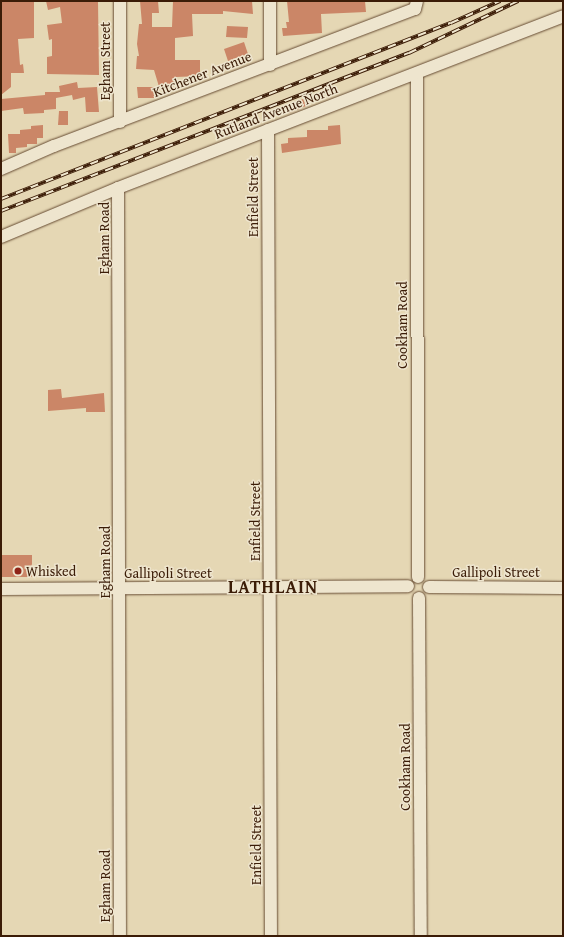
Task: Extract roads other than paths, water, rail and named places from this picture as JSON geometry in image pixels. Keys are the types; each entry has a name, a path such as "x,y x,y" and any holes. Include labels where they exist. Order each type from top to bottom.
{"street":[{"name":"Egham Street","path":"120,1 120,122"},
{"path":"270,1 270,65"},
{"name":"Kitchener Avenue","path":"1,169 270,65 416,5"},
{"name":"Rutland Avenue North","path":"1,237 118,188 417,74 563,16"},
{"name":"Cookham Road","path":"417,74 418,577"},
{"name":"Enfield Street","path":"268,130 271,936"},
{"name":"Egham Road","path":"118,188 120,936"},
{"path":"418,577 427,581 429,587 427,593 419,598 410,594 408,586 410,581 418,577"},
{"name":"Gallipoli Street","path":"1,588 270,588 408,586"},
{"name":"Gallipoli Street","path":"429,587 563,588"},
{"name":"Cookham Road","path":"419,598 420,936"}],"railway":[{"path":"1,199 451,23 500,1"},
{"path":"1,211 409,53 518,1"}],"place":[{"name":"Whisked","path":"18,571"}],"district":[{"name":"LATHLAIN","path":"273,587"}]}
